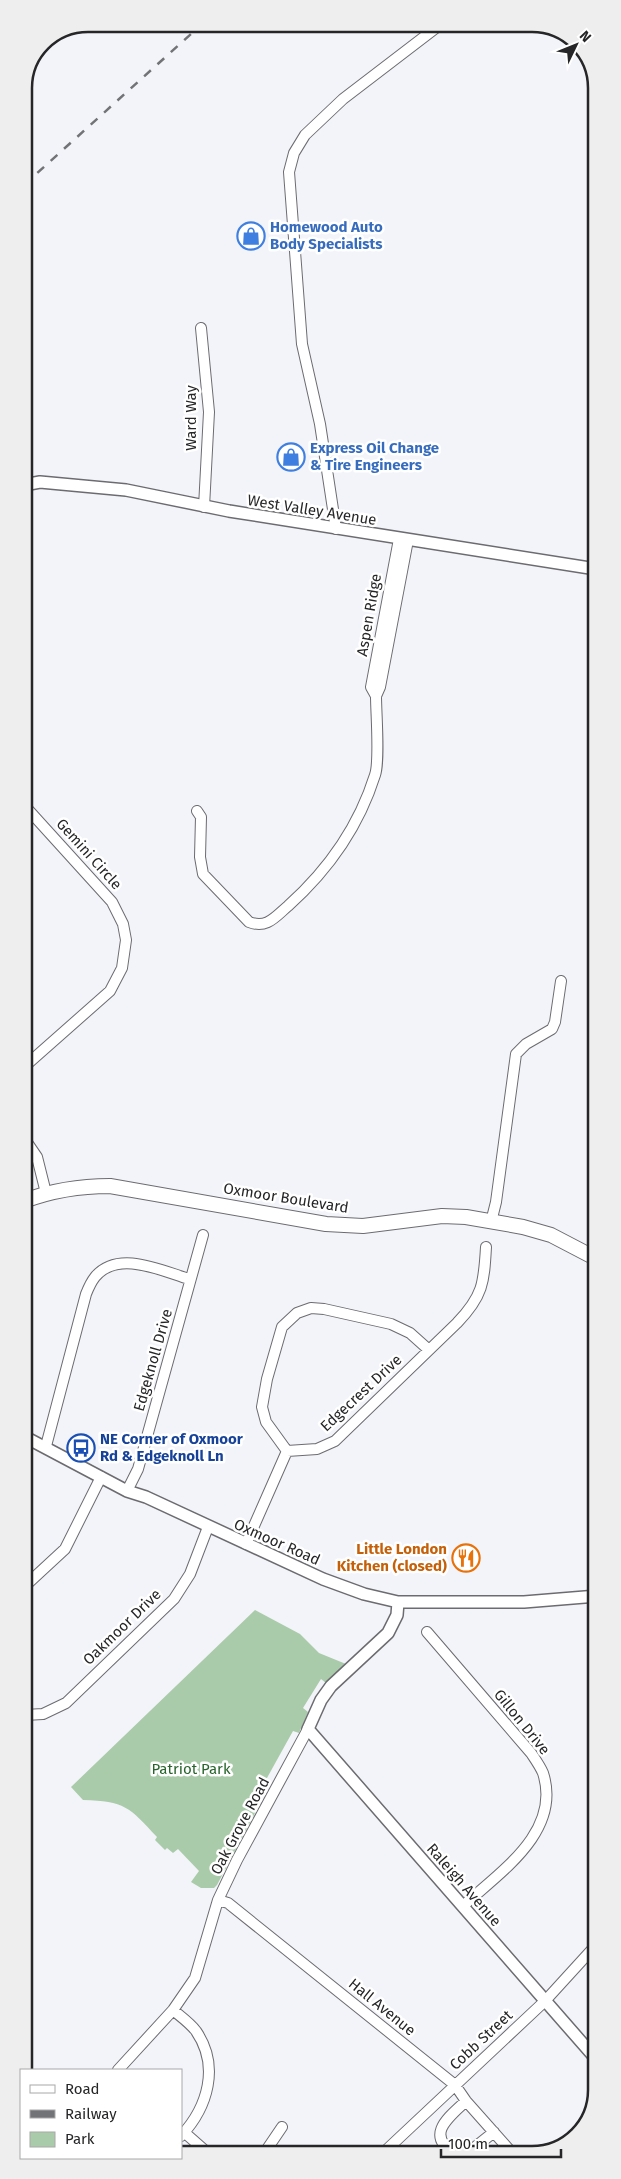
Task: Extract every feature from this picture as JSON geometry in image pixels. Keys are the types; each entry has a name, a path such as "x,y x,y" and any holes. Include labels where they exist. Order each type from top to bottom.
{"main road":[{"name":"Oxmoor Boulevard","path":"32,1199 46,1193 82,1186 110,1186 335,1224 363,1226 442,1216 466,1217 524,1227 551,1235 588,1254"}],"street":[{"path":"336,529 320,424 302,344 290,172 294,153 305,135 343,99 430,33"},
{"name":"Ward Way","path":"201,328 209,412 204,507"},
{"name":"West Valley Avenue","path":"32,484 40,482 126,490 204,507 588,568"},
{"name":"Aspen Ridge","path":"197,811 201,817 200,857 203,874 249,922 257,925 268,924 310,886 344,842 361,810 376,773 376,696 371,687 379,669 403,539"},
{"name":"Gemini Circle","path":"32,814 112,902 123,924 126,940 122,968 110,991 32,1060"},
{"path":"491,1222 497,1193 516,1054 526,1044 552,1029 555,1022 561,980"},
{"path":"32,1150 37,1157 46,1193"},
{"name":"Edgeknoll Drive","path":"127,1491 138,1469 203,1235"},
{"name":"Edgecrest Drive","path":"287,1451 317,1449 335,1441 457,1323 475,1302 481,1290 486,1247"},
{"path":"46,1446 86,1294 95,1277 106,1268 120,1263 135,1264 189,1280"},
{"path":"246,1544 287,1451 266,1422 262,1407 266,1379 282,1327 297,1313 311,1308 324,1309 391,1324 410,1333 429,1350"},
{"name":"Oxmoor Road","path":"32,1439 127,1491 146,1497 323,1579 364,1594 398,1602 520,1602 588,1597"},
{"path":"32,1580 65,1549 102,1477"},
{"name":"Oakmoor Drive","path":"32,1715 42,1714 66,1703 174,1599 190,1574 208,1527"},
{"name":"Oak Grove Road","path":"119,2069 173,2010 195,1978 218,1900 241,1852 308,1729 321,1700 331,1686 388,1633 397,1615 398,1602"},
{"name":"Gillon Drive","path":"427,1632 531,1753 542,1772 547,1798 543,1820 528,1845 463,1906"},
{"name":"Raleigh Avenue","path":"308,1729 588,2050"},
{"name":"Hall Avenue","path":"218,1900 228,1903 455,2085 466,2101 506,2146"},
{"name":"Cobb Street","path":"390,2146 545,2001 588,1954"},
{"path":"173,2010 195,2030 206,2052 210,2068 209,2085 201,2110 183,2135 198,2146"},
{"path":"443,2146 440,2135 442,2123 466,2101"},
{"path":"269,2146 282,2127"},
{"path":"476,2146 494,2132"}],"green space":[{"name":"Patriot Park","path":"255,1610 300,1634 319,1653 346,1664 326,1683 321,1679 303,1708 308,1712 299,1733 293,1731 252,1805 257,1809 217,1885 214,1888 201,1888 191,1882 199,1871 178,1849 173,1853 167,1848 165,1850 155,1840 157,1837 132,1812 117,1804 83,1800 71,1787"}],"railway":[{"path":"32,178 193,32"}],"place":[{"name":"Homewood Auto Body Specialists","path":"251,236"},
{"name":"Express Oil Change & Tire Engineers","path":"291,457"},
{"name":"NE Corner of Oxmoor Rd & Edgeknoll Ln","path":"81,1448"},
{"name":"Little London Kitchen (closed)","path":"466,1558"}]}
